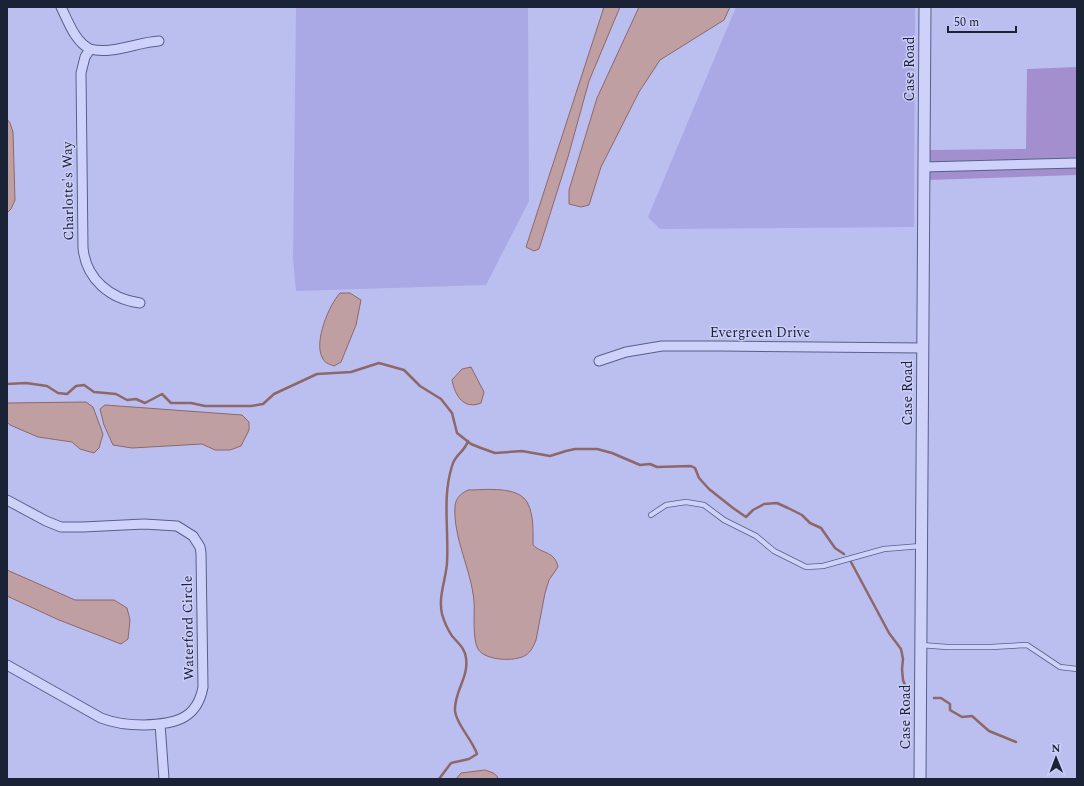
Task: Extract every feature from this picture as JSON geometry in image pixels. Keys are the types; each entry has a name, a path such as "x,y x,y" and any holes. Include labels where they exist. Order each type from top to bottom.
{"street":[{"path":"60,7 78,39 84,46 90,49 104,51 143,43 159,42"},
{"name":"Case Road","path":"920,779 925,7"},
{"name":"Charlotte's Way","path":"90,49 85,57 81,73 83,253 90,272 101,286 117,297 140,304"},
{"path":"924,167 1077,163"},
{"name":"Evergreen Drive","path":"600,361 626,352 662,346 922,348"},
{"name":"Waterford Circle","path":"7,500 46,521 61,527 171,524 181,528 193,536 201,552 203,687 197,704 186,717 176,721 160,724 126,725 113,723 101,718 7,665"},
{"path":"160,724 164,779"}],"lane":[{"path":"651,515 666,505 686,502 704,506 724,520 756,536 774,551 806,567 823,566 884,549 921,546"},
{"path":"921,645 947,647 1027,645 1060,667 1077,669"}],"shaded area":[{"path":"296,7 528,7 529,201 486,285 296,291 293,259"},
{"path":"604,7 620,7 589,81 568,157 539,249 534,251 526,247"},
{"path":"639,7 730,7 724,20 660,60 639,92 601,167 589,205 581,207 569,204 569,190 597,98"},
{"path":"736,7 915,7 914,227 660,229 648,217"},
{"path":"1077,67 1077,175 929,180 928,150 1026,149 1027,69"},
{"path":"7,119 13,132 15,200 11,209 7,213"},
{"path":"340,293 350,293 361,300 356,325 341,362 334,366 324,361 320,350 320,342 321,333 327,314"},
{"path":"471,367 484,392 481,403 475,405 470,405 461,400 455,391 452,380 462,369"},
{"path":"86,402 93,407 103,434 99,448 94,453 80,449 72,442 38,437 10,425 7,422 7,403"},
{"path":"105,405 242,415 249,422 249,430 241,446 230,450 215,450 202,444 132,448 113,445 104,425 100,409"},
{"path":"492,489 510,491 524,498 530,509 533,524 533,545 551,555 558,567 549,580 545,593 536,640 526,655 515,659 501,659 487,656 478,649 476,644 472,589 459,542 455,518 457,498 468,490"},
{"path":"7,570 75,600 114,600 127,608 130,620 128,639 121,644 59,620 7,596"},
{"path":"485,770 495,774 498,779 456,779 461,773"}],"waterway":[{"path":"7,384 26,383 47,386 58,393 67,394 76,386 84,385 94,392 116,394 127,400 136,399 145,403 162,394 171,403 191,403 205,406 251,406 263,404 274,394 317,374 351,372 379,363 404,370 420,386 441,399 452,413 457,433 471,444 495,453 522,451 550,456 575,449 597,449 612,453 640,465 650,464 657,467 691,466 695,468 699,478 709,489 746,517 753,510 764,504 777,503 802,515 810,523 821,528 835,548 844,554"},
{"path":"439,779 451,763 469,759 477,754 475,748 458,721 455,711 455,704 464,678 466,658 463,648 449,631 441,608 447,563 447,490 453,462 468,441"},
{"path":"851,562 889,633 901,649 903,659 903,680 906,688"},
{"path":"934,698 941,698 950,704 950,710 962,717 972,716 989,731 1016,742"}]}
